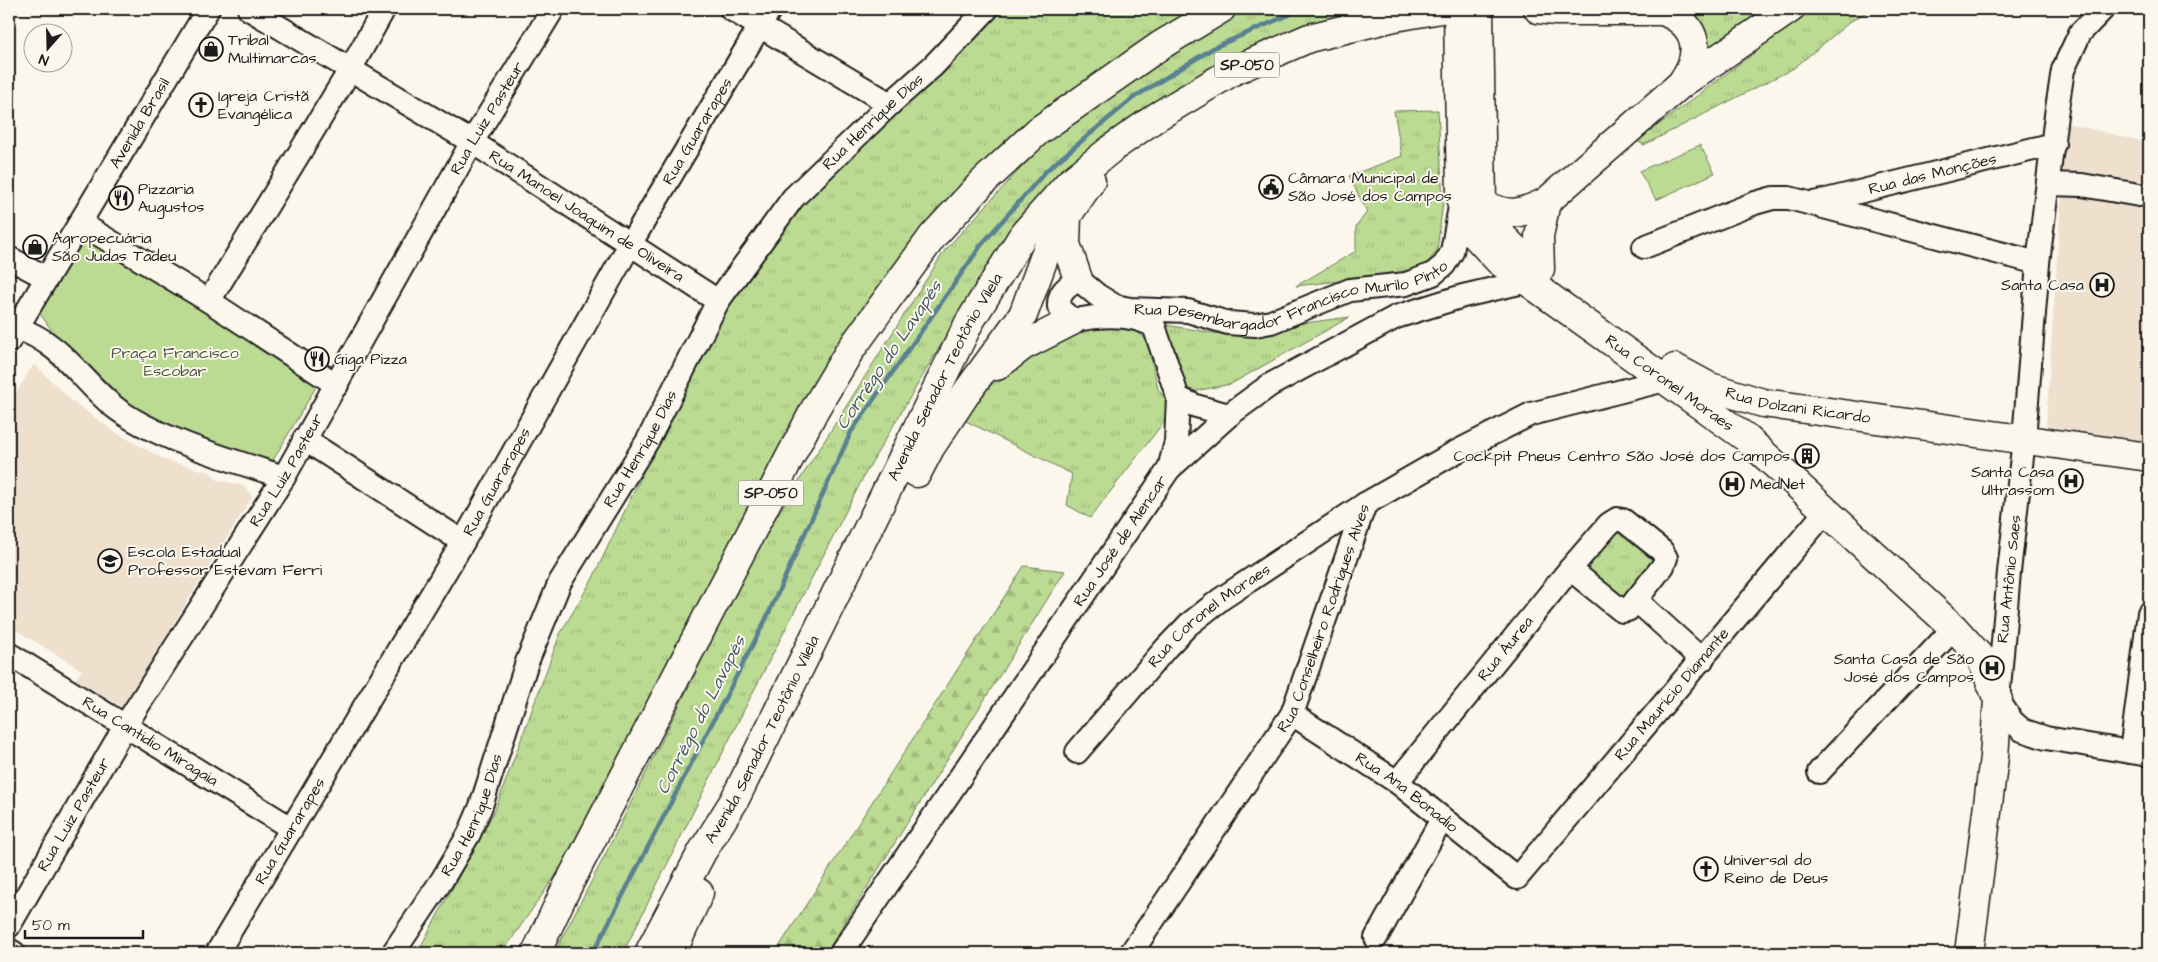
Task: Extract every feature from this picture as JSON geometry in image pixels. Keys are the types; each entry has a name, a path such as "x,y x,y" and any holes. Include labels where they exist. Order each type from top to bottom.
{"main road":[{"name":"SP-050","path":"536,953 564,895 815,409 850,352 933,236 982,183 1038,131 1161,44 1221,9"},
{"name":"Avenida Senador Teotônio Vilela","path":"649,953 702,852 734,801 969,323 1023,235 1069,183 1115,146 1158,116 1233,71 1309,38 1395,17 1441,9"},
{"path":"1458,9 1472,203"},
{"path":"1472,203 1479,9"},
{"path":"1538,9 1556,11 1663,11 1674,16 1686,25 1692,33 1694,42 1691,66 1681,84"},
{"path":"1472,203 1501,213 1511,214 1520,213 1546,202 1681,84 1790,9"},
{"path":"841,585 870,554 930,448 1022,315 1051,239 1115,146"},
{"path":"1534,275 1546,202"},
{"name":"Rua Dolzani Ricardo","path":"1472,203 1534,275 1684,375 1710,388 1763,402 2149,457"},
{"path":"1067,215 1066,244 1078,280"},
{"name":"Rua Coronel Moraes","path":"1534,275 1665,380 1745,437 1954,628 1981,658 1998,700"},
{"path":"969,389 1023,346 1072,321"},
{"path":"1745,437 1742,421 1744,410 1763,402"},
{"name":"Rua Antônio Saes","path":"1968,953 1994,757 1998,700"},
{"path":"672,953 703,883 734,801"},
{"path":"520,953 564,895"}],"street":[{"name":"Avenida Brasil","path":"13,334 208,9"},
{"name":"Rua Manoel Joaquim de Oliveira","path":"249,9 472,142 629,246 718,301"},
{"path":"209,301 350,70 384,9"},
{"name":"Rua Luiz Pasteur","path":"9,926 125,726 284,478 304,439 337,385 472,142 553,9"},
{"path":"731,9 764,18 890,104"},
{"name":"Rua Henrique Dias","path":"393,953 442,880 469,834 481,806 527,662 560,582 648,440 718,301 793,198 890,104 933,66 987,9"},
{"name":"Rua Antônio Saes","path":"1998,700 2009,572 2024,439 2038,263 2054,144 2056,115 2063,70 2080,33 2103,9"},
{"name":"Rua Guararapes","path":"217,953 464,542 629,246 764,18"},
{"name":"Rua das Monções","path":"1813,203 2054,144"},
{"path":"2049,184 2082,185 2140,195"},
{"name":"Rua das Monções","path":"1644,246 1764,201 1789,198 2038,263"},
{"name":"Rua Desembargador Francisco Murilo Pinto","path":"1078,280 1097,296 1115,306 1130,309 1188,311 1228,323 1255,325 1270,322 1350,290 1406,284 1433,274 1449,259 1472,203"},
{"path":"80,223 209,301 337,385"},
{"path":"9,258 47,278"},
{"name":"Rua José de Alencar","path":"841,953 1169,469 1229,415 1270,386 1396,317 1534,275"},
{"path":"1072,321 1058,307 1058,301 1065,288 1078,280"},
{"path":"1396,317 1407,297 1406,284"},
{"name":"Rua Desembargador Francisco Murilo Pinto","path":"1072,321 1118,316 1145,321 1154,326 1178,398 1176,442 1169,469"},
{"path":"13,334 37,335 52,345 114,406 152,429 226,459 284,478"},
{"name":"Rua Conselheiro Rodrigues Alves","path":"1131,953 1292,714 1365,504 1454,453 1531,414 1665,380"},
{"path":"1178,398 1196,406 1229,415"},
{"path":"304,439 464,542"},
{"name":"Rua Coronel Moraes","path":"1077,752 1188,625 1221,599 1365,504"},
{"name":"Rua Mauricio Diamante","path":"1517,878 1826,511"},
{"name":"Rua Áurea","path":"1397,782 1570,569 1609,524 1617,519 1623,520 1662,551 1666,558 1663,566 1636,600"},
{"path":"1570,569 1622,611 1628,610 1636,600 1702,660"},
{"path":"1998,700 2012,721 2022,730 2046,738 2140,754 2149,613"},
{"path":"1819,772 1954,628"},
{"name":"Rua Cantidio Miragaia","path":"9,654 291,828"},
{"name":"Rua Ana Bonadio","path":"1292,714 1397,782 1517,878"},
{"path":"1376,938 1442,819"},
{"path":"9,950 14,953"}],"shaded area":[{"name":"Santa Casa","path":"2066,123 2149,143 2149,444 2046,426"},
{"name":"Escola Estadual Professor Estevam Ferri","path":"34,364 73,402 115,432 165,460 209,472 218,480 241,485 248,490 252,497 122,707 75,680 82,670 9,626 9,404"}],"green space":[{"path":"992,9 1197,9 1154,33 1033,122 929,235 746,520 562,866 502,953 417,953 495,810 560,634 593,578 723,303 798,201"},
{"path":"1242,9 1382,9 1293,30 1151,110 1019,223 981,277 866,472 744,710 623,953 554,953 602,861 761,541 945,250 1047,140"},
{"path":"1689,9 1762,9 1695,61 1702,25"},
{"path":"1812,9 1872,9 1851,21 1794,68 1644,145 1637,141"},
{"path":"1438,110 1443,202 1437,251 1428,262 1409,273 1296,286 1356,251 1356,227 1367,212 1349,176 1402,156 1394,111"},
{"path":"1700,145 1715,173 1656,200 1639,171"},
{"name":"Praça Francisco Escobar","path":"83,235 320,380 272,462 255,461 156,421 118,398 58,339 38,311"},
{"path":"1350,317 1231,384 1196,391 1181,387 1159,324 1221,334"},
{"path":"1102,326 1130,326 1147,340 1158,389 1173,410 1090,518 1067,505 1072,474 960,418 969,406 995,381 1043,347 1072,332"},
{"path":"1619,526 1659,557 1622,604 1582,570"},
{"path":"1024,566 1065,571 826,953 775,953"}],"waterway":[{"name":"Corrégo do Lavapés","path":"593,953 766,619 851,432 982,244 1047,170 1133,98 1215,47 1302,9"}],"place":[{"name":"Tribal Multimarcas","path":"211,49"},
{"name":"Igreja Cristã Evangélica","path":"201,105"},
{"name":"Câmara Municipal de São José dos Campos","path":"1271,187"},
{"name":"Pizzaria Augustos","path":"121,198"},
{"name":"Agropecuária São Judas Tadeu","path":"35,247"},
{"name":"Santa Casa","path":"2102,285"},
{"name":"Giga Pizza","path":"317,359"},
{"name":"Cockpit Pneus Centro São José dos Campos","path":"1807,456"},
{"name":"Santa Casa Ultrassom","path":"2071,481"},
{"name":"MedNet","path":"1732,484"},
{"name":"Escola Estadual Professor Estevam Ferri","path":"110,561"},
{"name":"Santa Casa de São José dos Campos","path":"1992,668"},
{"name":"Universal do Reino de Deus","path":"1706,869"}]}
